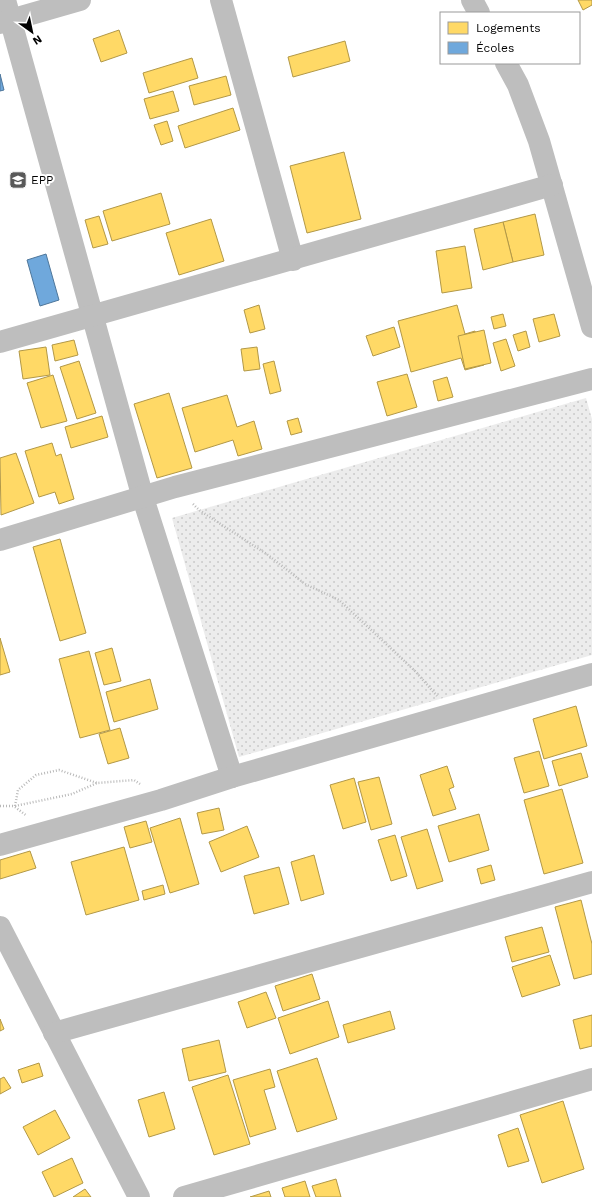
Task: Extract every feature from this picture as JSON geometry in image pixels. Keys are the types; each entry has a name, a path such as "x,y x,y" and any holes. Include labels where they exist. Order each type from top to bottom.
{"street":[{"path":"80,0 5,14 93,316 143,498 232,776"},
{"path":"221,0 293,260"},
{"path":"472,0 478,12"},
{"path":"507,64 518,85 539,141 592,327"},
{"path":"0,342 293,260 552,185"},
{"path":"0,540 143,498 175,487 592,379"},
{"path":"0,844 161,800 232,776 592,674"},
{"path":"54,1033 592,882"},
{"path":"0,928 139,1197"},
{"path":"184,1197 592,1079"}],"path":[{"path":"175,487 199,510 268,554 305,584 339,600 415,671 452,714"},
{"path":"0,806 15,806 72,794 97,783 59,770 36,775 18,790 15,806"}],"shaded area":[{"path":"586,398 592,419 592,655 239,757 172,518"}],"building: Logements":[{"path":"578,0 592,0 592,5 583,10"},
{"path":"119,30 127,53 101,62 93,39"},
{"path":"345,41 350,61 293,77 288,57"},
{"path":"192,58 198,78 149,93 143,73"},
{"path":"226,76 231,95 194,105 189,86"},
{"path":"173,91 179,111 150,119 144,99"},
{"path":"233,108 240,130 185,148 178,126"},
{"path":"167,121 173,141 161,145 154,125"},
{"path":"344,152 361,219 307,233 290,166"},
{"path":"161,193 170,224 112,241 103,211"},
{"path":"535,214 544,255 513,262 503,222"},
{"path":"99,216 108,244 93,248 85,220"},
{"path":"211,219 224,261 179,275 166,233"},
{"path":"503,222 513,262 483,270 474,229"},
{"path":"465,246 472,288 442,293 436,251"},
{"path":"259,305 265,329 250,333 244,310"},
{"path":"457,305 465,334 475,331 484,365 465,370 461,358 411,372 398,321"},
{"path":"503,314 506,326 494,329 491,317"},
{"path":"554,314 560,336 539,342 533,319"},
{"path":"394,327 400,347 373,356 366,336"},
{"path":"484,330 491,363 465,369 458,336"},
{"path":"526,331 530,347 518,351 513,335"},
{"path":"506,339 515,366 501,371 493,343"},
{"path":"74,340 78,355 55,361 52,345"},
{"path":"46,347 50,375 23,379 19,351"},
{"path":"257,347 260,369 244,371 241,349"},
{"path":"79,361 96,413 77,419 60,367"},
{"path":"274,361 281,391 270,394 263,364"},
{"path":"407,374 417,407 387,416 377,382"},
{"path":"53,375 67,421 41,428 27,383"},
{"path":"447,377 453,397 438,401 433,381"},
{"path":"169,393 192,468 157,478 134,404"},
{"path":"227,395 237,427 254,421 262,449 238,456 233,440 195,452 182,408"},
{"path":"102,416 108,437 71,448 65,427"},
{"path":"298,418 302,432 291,435 287,421"},
{"path":"52,443 56,456 61,454 74,499 59,504 55,492 39,497 25,451"},
{"path":"16,453 34,503 1,515 0,458"},
{"path":"60,539 86,633 60,641 33,547"},
{"path":"0,638 10,672 0,675"},
{"path":"112,648 121,681 104,685 95,653"},
{"path":"89,651 110,730 80,738 59,659"},
{"path":"150,679 158,709 114,722 106,692"},
{"path":"576,706 587,746 544,759 533,719"},
{"path":"120,728 129,758 108,764 99,734"},
{"path":"539,751 549,786 524,793 514,758"},
{"path":"581,753 588,777 559,786 552,761"},
{"path":"447,766 454,787 449,789 456,809 433,816 420,775"},
{"path":"379,777 392,824 371,830 358,782"},
{"path":"354,778 366,822 343,829 330,785"},
{"path":"562,789 583,863 544,874 524,800"},
{"path":"219,808 224,830 202,834 197,813"},
{"path":"479,814 489,850 449,862 438,826"},
{"path":"180,818 199,884 170,893 150,828"},
{"path":"146,821 152,842 130,848 124,827"},
{"path":"247,826 259,857 221,872 209,842"},
{"path":"427,829 443,881 417,889 401,837"},
{"path":"395,835 407,876 391,881 378,840"},
{"path":"124,847 139,900 86,915 71,862"},
{"path":"30,851 36,868 0,879 0,860"},
{"path":"314,855 324,894 301,901 291,862"},
{"path":"491,865 495,880 481,884 477,869"},
{"path":"279,867 289,904 254,914 244,876"},
{"path":"163,885 165,894 144,900 142,891"},
{"path":"581,900 592,944 592,974 574,979 555,907"},
{"path":"542,927 549,952 512,962 505,937"},
{"path":"550,955 560,985 522,997 512,967"},
{"path":"312,974 320,999 283,1011 275,986"},
{"path":"266,992 276,1018 247,1028 238,1002"},
{"path":"328,1001 339,1037 290,1054 278,1018"},
{"path":"390,1011 395,1029 348,1043 343,1025"},
{"path":"592,1015 592,1046 580,1049 573,1020"},
{"path":"0,1019 4,1029 0,1031"},
{"path":"219,1040 226,1072 189,1081 182,1049"},
{"path":"317,1058 337,1119 297,1132 277,1071"},
{"path":"39,1063 43,1076 22,1083 18,1070"},
{"path":"270,1069 275,1087 264,1090 276,1129 250,1137 233,1080"},
{"path":"228,1075 250,1144 214,1155 192,1087"},
{"path":"4,1077 11,1088 0,1094 0,1079"},
{"path":"164,1092 175,1129 149,1137 138,1100"},
{"path":"563,1101 584,1169 542,1183 520,1115"},
{"path":"55,1110 70,1138 38,1155 23,1127"},
{"path":"518,1128 529,1161 508,1167 498,1135"},
{"path":"72,1158 83,1183 54,1197 42,1172"},
{"path":"336,1179 341,1197 316,1197 312,1186"},
{"path":"305,1181 310,1197 285,1197 282,1188"},
{"path":"85,1189 91,1197 73,1197"},
{"path":"269,1191 271,1197 250,1197"}],"building: Écoles":[{"path":"0,74 4,90 0,91"},
{"path":"46,254 59,300 40,306 27,260"}],"place":[{"name":"EPP","path":"18,180"}]}
